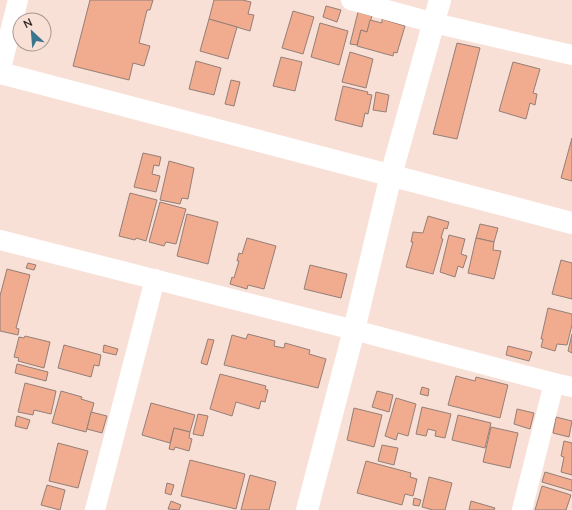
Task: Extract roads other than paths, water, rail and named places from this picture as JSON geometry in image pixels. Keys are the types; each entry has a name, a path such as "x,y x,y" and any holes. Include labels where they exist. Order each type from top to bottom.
{"street":[{"path":"18,0 0,72 572,223"},
{"path":"351,0 434,23 572,55"},
{"path":"307,510 354,330 391,175 440,0"},
{"path":"0,240 563,385 522,510"},
{"path":"95,510 155,279"}]}
